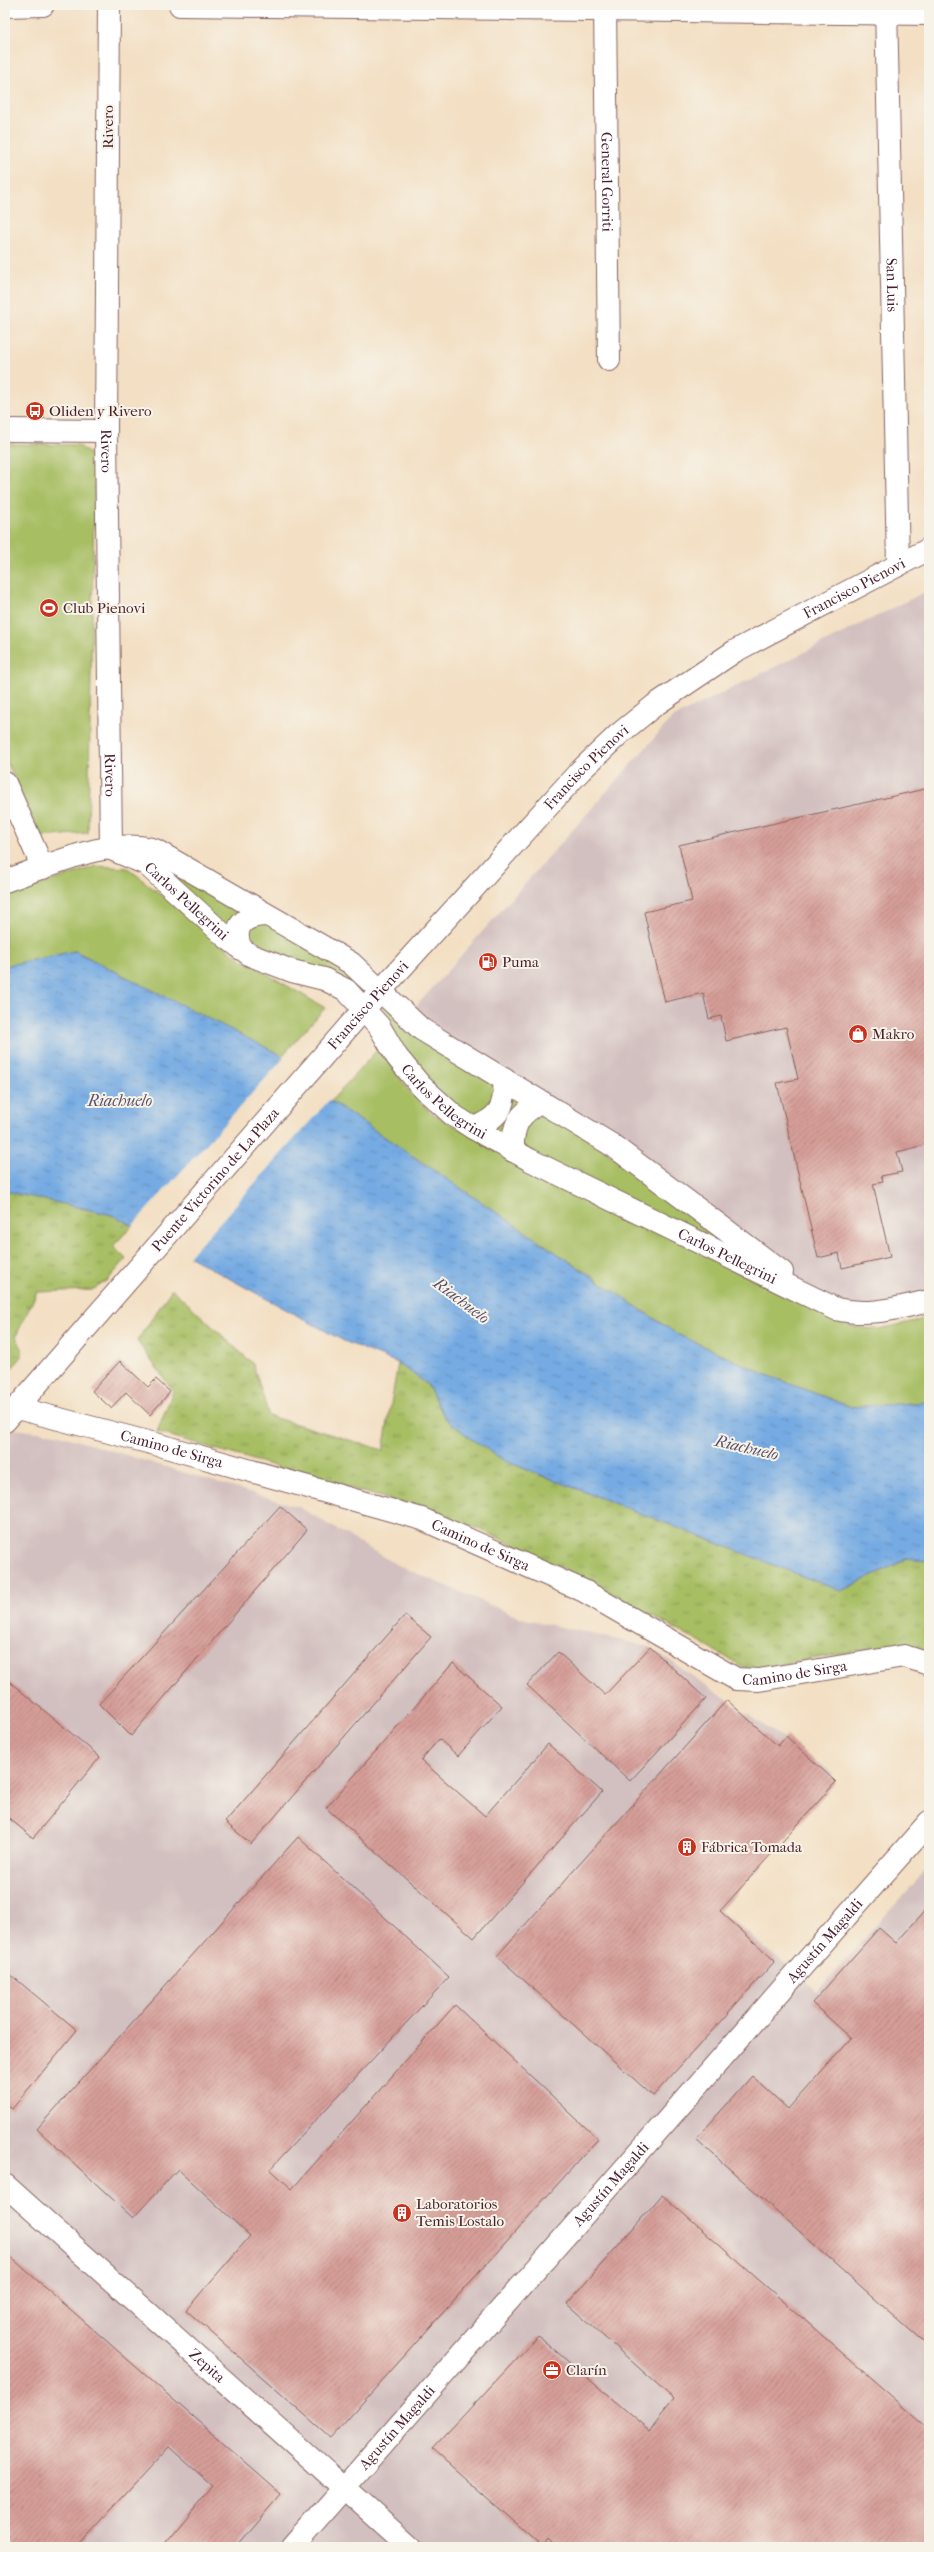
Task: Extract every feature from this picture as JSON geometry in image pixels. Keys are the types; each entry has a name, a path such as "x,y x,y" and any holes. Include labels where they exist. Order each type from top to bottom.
{"street":[{"path":"5,6 43,5"},
{"name":"Rivero","path":"109,5 106,431 111,849"},
{"path":"180,5 886,10 929,14"},
{"name":"General Gorriti","path":"605,8 609,360"},
{"name":"San Luis","path":"886,10 898,564"},
{"path":"5,430 106,431"},
{"name":"Francisco Pienovi","path":"312,1069 364,1008 574,776 619,734 680,687 735,651 929,549"},
{"path":"5,783 43,868"},
{"name":"Carlos Pellegrini","path":"5,881 91,850 111,849 133,845 155,850 266,916 351,963 421,1029 612,1145 822,1303"},
{"name":"Carlos Pellegrini","path":"111,849 146,864 241,949 263,961 335,984 364,1008 379,1026 397,1057 421,1086 453,1115 513,1151 822,1303 850,1312 864,1313 929,1301"},
{"path":"241,949 237,939 238,928 245,919 253,916 266,916"},
{"name":"Puente Victorino de La Plaza","path":"11,1415 312,1069"},
{"path":"473,1128 489,1122 500,1110 505,1095 504,1079"},
{"path":"513,1151 512,1135 518,1121 528,1109 542,1102"},
{"name":"Camino de Sirga","path":"11,1415 159,1445 422,1519 584,1591 736,1679 759,1680 904,1656 929,1664"},
{"name":"Agustín Magaldi","path":"292,2547 929,1822"},
{"name":"Zepita","path":"5,2185 343,2489 410,2547"}],"shaded area":[{"path":"929,590 929,1312 877,1323 845,1319 379,1048 672,718"},
{"path":"5,1428 56,1434 299,1507 397,1565 521,1618 650,1647 833,1773 719,1910 817,1991 929,1867 929,2547 5,2547"}],"green space":[{"name":"Club Pienovi","path":"5,444 78,445 95,458 88,833 41,837 5,758"},
{"path":"126,845 266,915 504,1079 822,1303 473,1128 364,1009 263,961"},
{"path":"96,866 128,868 235,955 325,1008 282,1056 75,951 5,966 5,897"},
{"path":"379,1048 410,1092 432,1113 516,1161 799,1302 853,1327 879,1329 929,1318 929,1402 851,1407 769,1376 677,1334 331,1101"},
{"path":"5,1191 113,1215 132,1226 113,1246 126,1259 107,1281 92,1290 37,1292 16,1336 22,1349 22,1357 5,1375"},
{"path":"172,1289 253,1364 269,1416 383,1450 398,1363 427,1384 445,1418 470,1438 505,1461 841,1591 906,1559 929,1561 929,1653 911,1646 885,1646 749,1670 592,1582 479,1529 408,1505 157,1432 173,1391 137,1341"}],"water":[{"name":"Riachuelo","path":"75,951 279,1054 331,1101 677,1334 769,1376 851,1407 929,1402 929,1561 906,1559 841,1591 505,1461 470,1438 445,1418 427,1384 398,1363 344,1341 113,1215 5,1191 5,966"}],"pier":[{"path":"285,1057 331,1098 188,1258 131,1227"}],"building":[{"name":"Makro","path":"929,788 929,1144 897,1152 902,1172 881,1176 883,1182 873,1184 890,1257 842,1268 839,1253 818,1258 777,1083 798,1079 786,1027 726,1041 721,1016 709,1019 703,993 665,1002 644,912 692,901 679,845"},
{"path":"120,1361 148,1387 156,1379 170,1392 150,1415 126,1392 111,1408 92,1391"},
{"path":"280,1506 307,1530 131,1736 99,1704"},
{"path":"405,1615 431,1637 251,1844 225,1822"},
{"path":"650,1647 706,1699 630,1781 527,1685 558,1652 605,1695"},
{"path":"453,1663 502,1706 458,1756 439,1739 421,1760 485,1816 548,1744 602,1792 474,1938 326,1808"},
{"path":"5,1678 100,1757 33,1838 5,1815"},
{"name":"Fábrica Tomada","path":"727,1700 778,1746 786,1736 836,1782 720,1911 775,1961 653,2096 497,1956"},
{"path":"298,1837 449,1977 270,2169 292,2189 455,2005 598,2139 331,2438 186,2310 250,2236 178,2169 133,2218 37,2129"},
{"path":"929,1906 929,2347 696,2139 752,2076 788,2109 851,2038 812,2003 879,1928 896,1943"},
{"path":"5,1970 77,2030 12,2109 5,2104"},
{"path":"662,2195 929,2429 929,2547 556,2547 548,2539 543,2547 432,2449 538,2336 649,2430 674,2399 567,2304"},
{"path":"5,2252 281,2494 236,2547 163,2547 213,2486 169,2447 77,2547 5,2547"}],"place":[{"name":"Oliden y Rivero","path":"35,411"},
{"name":"Club Pienovi","path":"49,608"},
{"name":"Puma","path":"488,962"},
{"name":"Makro","path":"858,1034"},
{"name":"Fábrica Tomada","path":"687,1847"},
{"name":"Laboratorios Temis Lostalo","path":"402,2213"},
{"name":"Clarín","path":"552,2370"}]}
